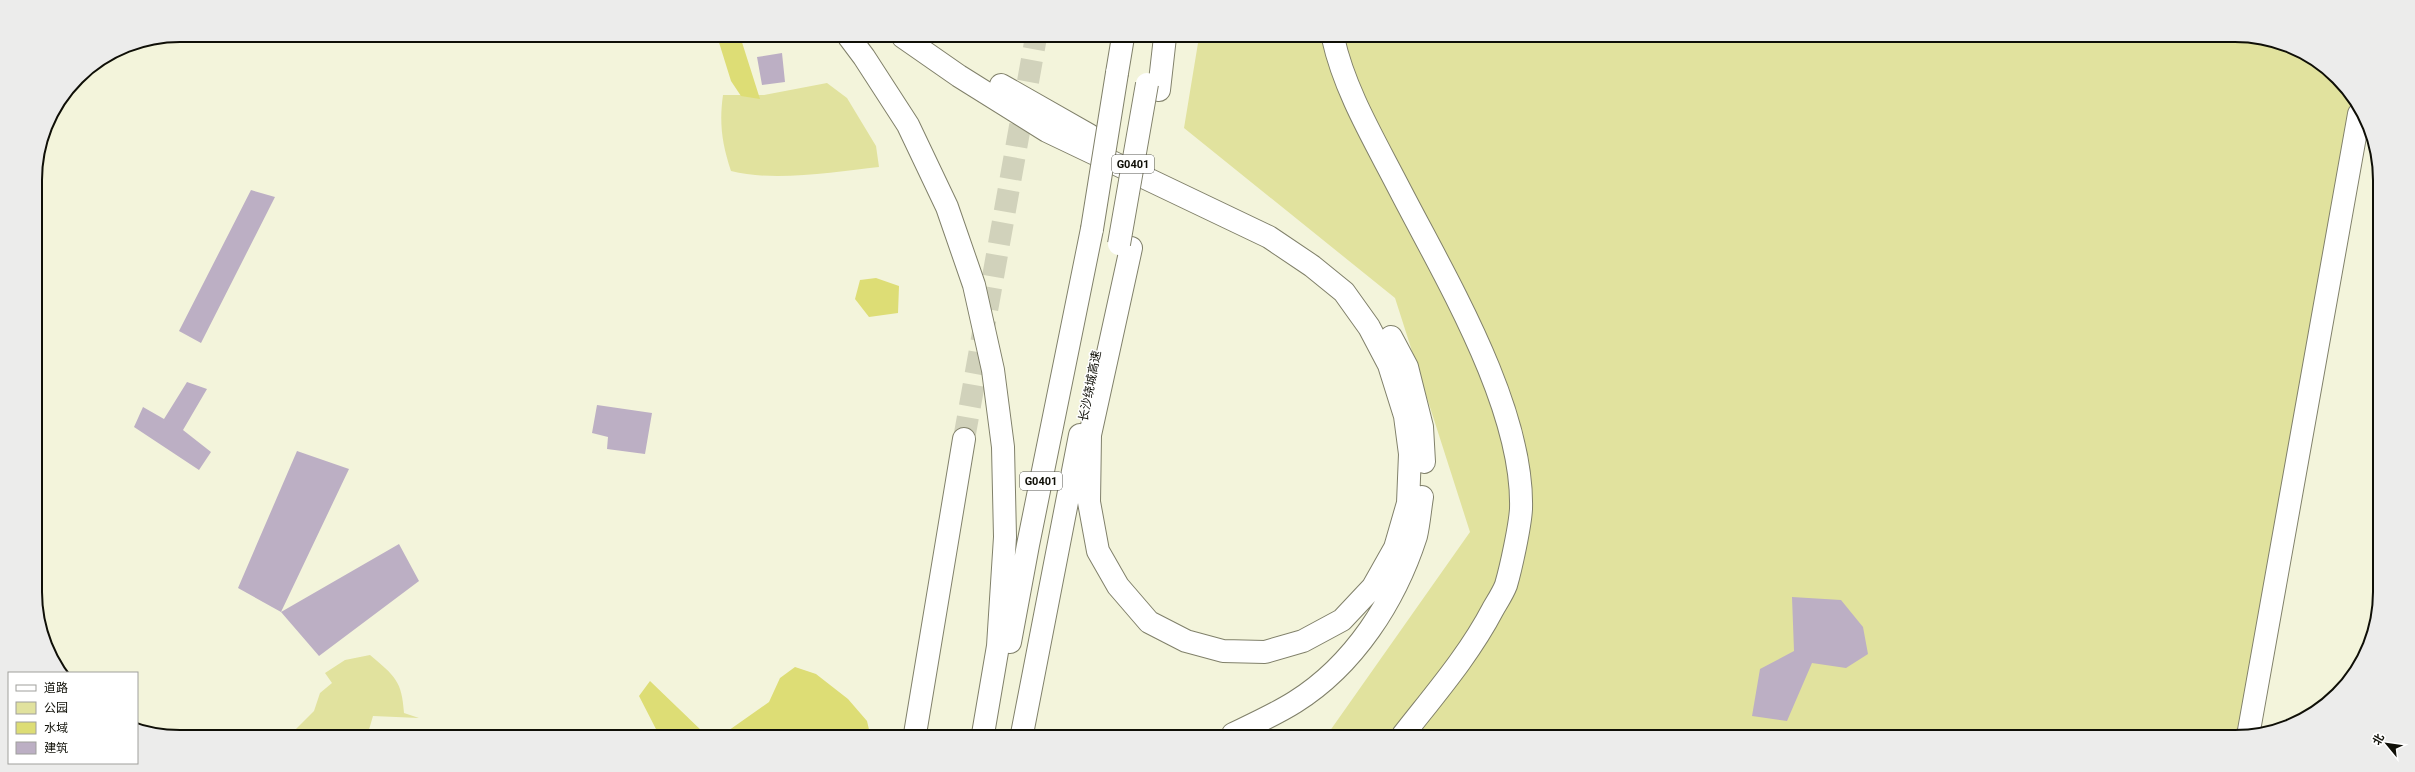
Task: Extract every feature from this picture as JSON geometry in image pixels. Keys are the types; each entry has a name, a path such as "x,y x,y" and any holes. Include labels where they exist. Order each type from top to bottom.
{"main road":[{"path":"852,42 864,57 908,125 947,207 974,284 993,370 1003,447 1005,537 998,646 983,730"},
{"path":"910,42 959,76 1047,131 1269,237 1312,266 1344,292 1370,328 1390,365 1405,416 1410,454 1408,503 1394,548 1373,587 1342,620 1303,641 1265,652 1223,651 1186,642 1149,622 1118,586 1098,551 1089,502 1090,435 1125,246 1153,87 1164,42"},
{"path":"936,42 994,80 1076,129 1272,223 1318,252 1354,284 1380,317 1407,367 1422,427 1424,482 1416,534 1396,588 1371,628 1340,666 1296,702 1242,730"},
{"name":"G0401","path":"995,730 1028,545 1092,229 1122,42"},
{"path":"1153,87 1155,42"},
{"path":"1334,42 1339,64 1362,117 1461,308 1498,392 1509,428 1520,479 1521,511 1505,586 1478,638 1407,730"},
{"path":"2249,729 2358,118"},
{"name":"长沙绕城高速","path":"1023,730 1046,600 1125,246"},
{"path":"916,730 964,439"}],"green space":[{"path":"1198,42 2235,42 2253,43 2271,47 2288,52 2304,60 2333,82 2350,103 2359,120 2246,730 1331,730 1470,532 1395,298 1184,128"},
{"path":"827,83 847,98 876,146 879,167 785,176 766,176 731,171 725,152 721,124 723,95 764,95"},
{"path":"370,655 386,668 396,680 401,693 404,713 419,718 373,716 369,730 295,730 314,711 320,693 332,683 325,673 345,660"}],"water":[{"path":"719,42 742,42 760,99 741,96 731,81"},
{"path":"876,278 899,286 898,313 869,317 855,299 860,280"},
{"path":"795,667 816,674 848,699 867,721 869,730 729,730 769,702 780,678"},
{"path":"650,681 701,730 656,730 639,696"}],"building":[{"path":"782,53 785,82 762,85 757,57"},
{"path":"251,190 275,197 201,343 179,331"},
{"path":"187,382 207,389 183,430 211,452 199,470 134,427 143,407 164,419"},
{"path":"597,405 652,413 645,454 607,449 608,437 592,433"},
{"path":"297,451 349,469 281,612 238,588"},
{"path":"399,544 419,581 319,656 281,612"},
{"path":"1792,597 1841,600 1863,627 1868,654 1846,668 1812,663 1787,721 1752,716 1760,669 1794,651"}],"tunnel":[{"path":"964,439 1035,42"}]}
